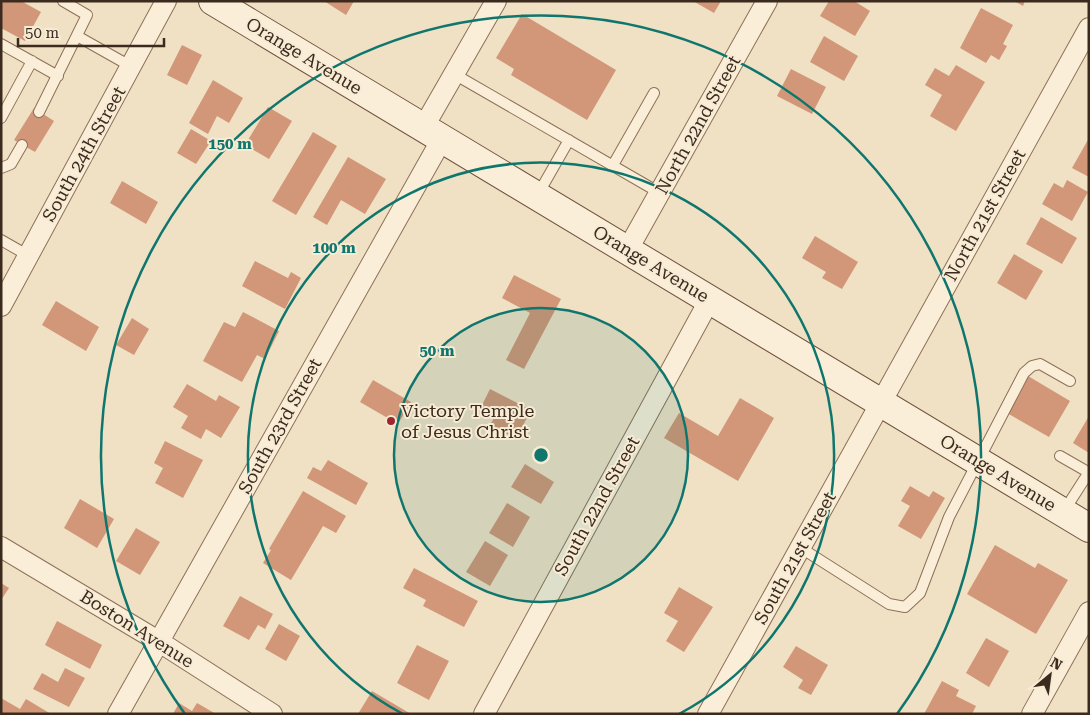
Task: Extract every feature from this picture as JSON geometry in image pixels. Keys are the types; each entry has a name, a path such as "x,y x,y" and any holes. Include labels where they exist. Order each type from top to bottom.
{"main road":[{"name":"Orange Avenue","path":"213,1 1089,528"}],"street":[{"name":"South 24th Street","path":"1,306 166,1"},
{"name":"South 23rd Street","path":"118,714 432,134 454,74 496,1"},
{"name":"North 22nd Street","path":"628,249 767,1"},
{"name":"North 21st Street","path":"882,402 1089,28"},
{"name":"South 22nd Street","path":"484,714 710,299"},
{"name":"South 21st Street","path":"708,714 882,402"},
{"name":"Boston Avenue","path":"1,547 158,641 272,714"},
{"path":"1032,714 1089,612"}],"lane":[{"path":"39,112 87,15 63,1"},
{"path":"77,36 132,66"},
{"path":"1,44 58,76"},
{"path":"1,118 32,61"},
{"path":"454,74 660,193"},
{"path":"613,165 654,93"},
{"path":"537,196 569,140"},
{"path":"1,168 11,164 22,144"},
{"path":"1,240 28,256"},
{"path":"800,548 889,604 905,607 920,593 938,542 1024,373 1032,366 1040,364 1070,381"},
{"path":"1060,456 1088,472 1063,512"}],"building":[{"path":"1,1 21,1 41,12 25,41 1,28"},
{"path":"324,1 354,1 346,15"},
{"path":"693,1 721,1 714,13"},
{"path":"829,1 854,1 870,11 855,36 820,16"},
{"path":"1014,1 1025,1 1023,6"},
{"path":"981,8 1013,25 1003,44 1007,46 999,60 991,55 986,63 960,48"},
{"path":"522,14 616,70 587,120 511,75 514,69 496,58"},
{"path":"824,36 858,56 844,81 810,62"},
{"path":"182,45 202,55 187,85 167,75"},
{"path":"956,65 985,82 956,131 930,116 942,95 925,85 935,68 949,76"},
{"path":"791,69 826,87 812,114 777,96"},
{"path":"213,80 243,98 229,123 217,116 208,134 189,123"},
{"path":"268,107 292,121 269,159 245,145"},
{"path":"34,108 54,121 35,152 14,140"},
{"path":"191,129 211,141 196,164 177,153"},
{"path":"313,132 337,146 296,215 272,201"},
{"path":"1089,138 1089,177 1072,168"},
{"path":"348,157 386,179 365,214 341,200 327,225 313,217"},
{"path":"1067,180 1088,192 1072,221 1042,204 1054,183 1063,188"},
{"path":"122,181 158,202 146,224 110,203"},
{"path":"1041,217 1077,238 1062,264 1026,244"},
{"path":"815,236 858,262 842,289 822,278 826,272 802,258"},
{"path":"1014,254 1043,271 1026,300 997,283"},
{"path":"255,261 288,278 291,272 301,278 285,309 242,286"},
{"path":"514,275 561,299 524,369 506,360 530,313 502,298"},
{"path":"56,301 99,327 86,351 42,325"},
{"path":"243,312 279,331 265,359 257,355 242,382 203,361 224,322 235,327"},
{"path":"132,318 149,329 134,355 116,345"},
{"path":"1028,376 1070,401 1049,437 1007,413"},
{"path":"373,380 411,402 398,424 360,402"},
{"path":"187,384 216,401 219,395 240,407 221,438 206,429 201,439 181,428 188,416 173,407"},
{"path":"490,389 531,410 516,439 490,425 495,416 480,409"},
{"path":"740,398 774,418 738,481 664,438 679,413 718,436"},
{"path":"1089,416 1089,453 1073,443"},
{"path":"165,441 203,460 183,498 155,483 163,468 154,463"},
{"path":"328,460 368,483 356,505 307,478 313,467 321,471"},
{"path":"525,464 554,482 541,504 511,487"},
{"path":"910,486 929,497 933,491 945,498 921,539 898,526 910,506 901,501"},
{"path":"303,491 346,516 336,533 323,526 291,580 263,563 271,550 269,549"},
{"path":"80,499 114,519 97,548 64,528"},
{"path":"507,503 530,517 513,547 489,533"},
{"path":"136,528 160,542 140,575 116,561"},
{"path":"485,541 508,555 490,586 466,572"},
{"path":"995,545 1035,568 1038,563 1068,580 1036,634 967,594"},
{"path":"414,568 478,601 464,627 423,606 426,600 403,588"},
{"path":"1,583 9,588 1,600"},
{"path":"679,587 713,607 684,652 666,641 678,621 664,613"},
{"path":"240,596 273,614 265,629 258,625 249,640 223,626"},
{"path":"57,621 102,645 90,669 45,645"},
{"path":"279,624 300,636 286,661 265,649"},
{"path":"986,638 1009,651 989,687 966,673"},
{"path":"417,645 449,661 429,700 397,683"},
{"path":"796,646 828,665 811,695 798,688 803,680 783,667"},
{"path":"65,668 85,678 69,707 33,689 42,673 58,682"},
{"path":"942,681 959,690 956,696 976,706 972,714 924,714"},
{"path":"372,691 411,714 358,714"},
{"path":"1,698 20,709 26,699 51,714 1,714"},
{"path":"179,703 192,711 197,703 216,714 173,714"}],"place":[{"name":"Victory Temple of Jesus Christ","path":"391,421"}]}
